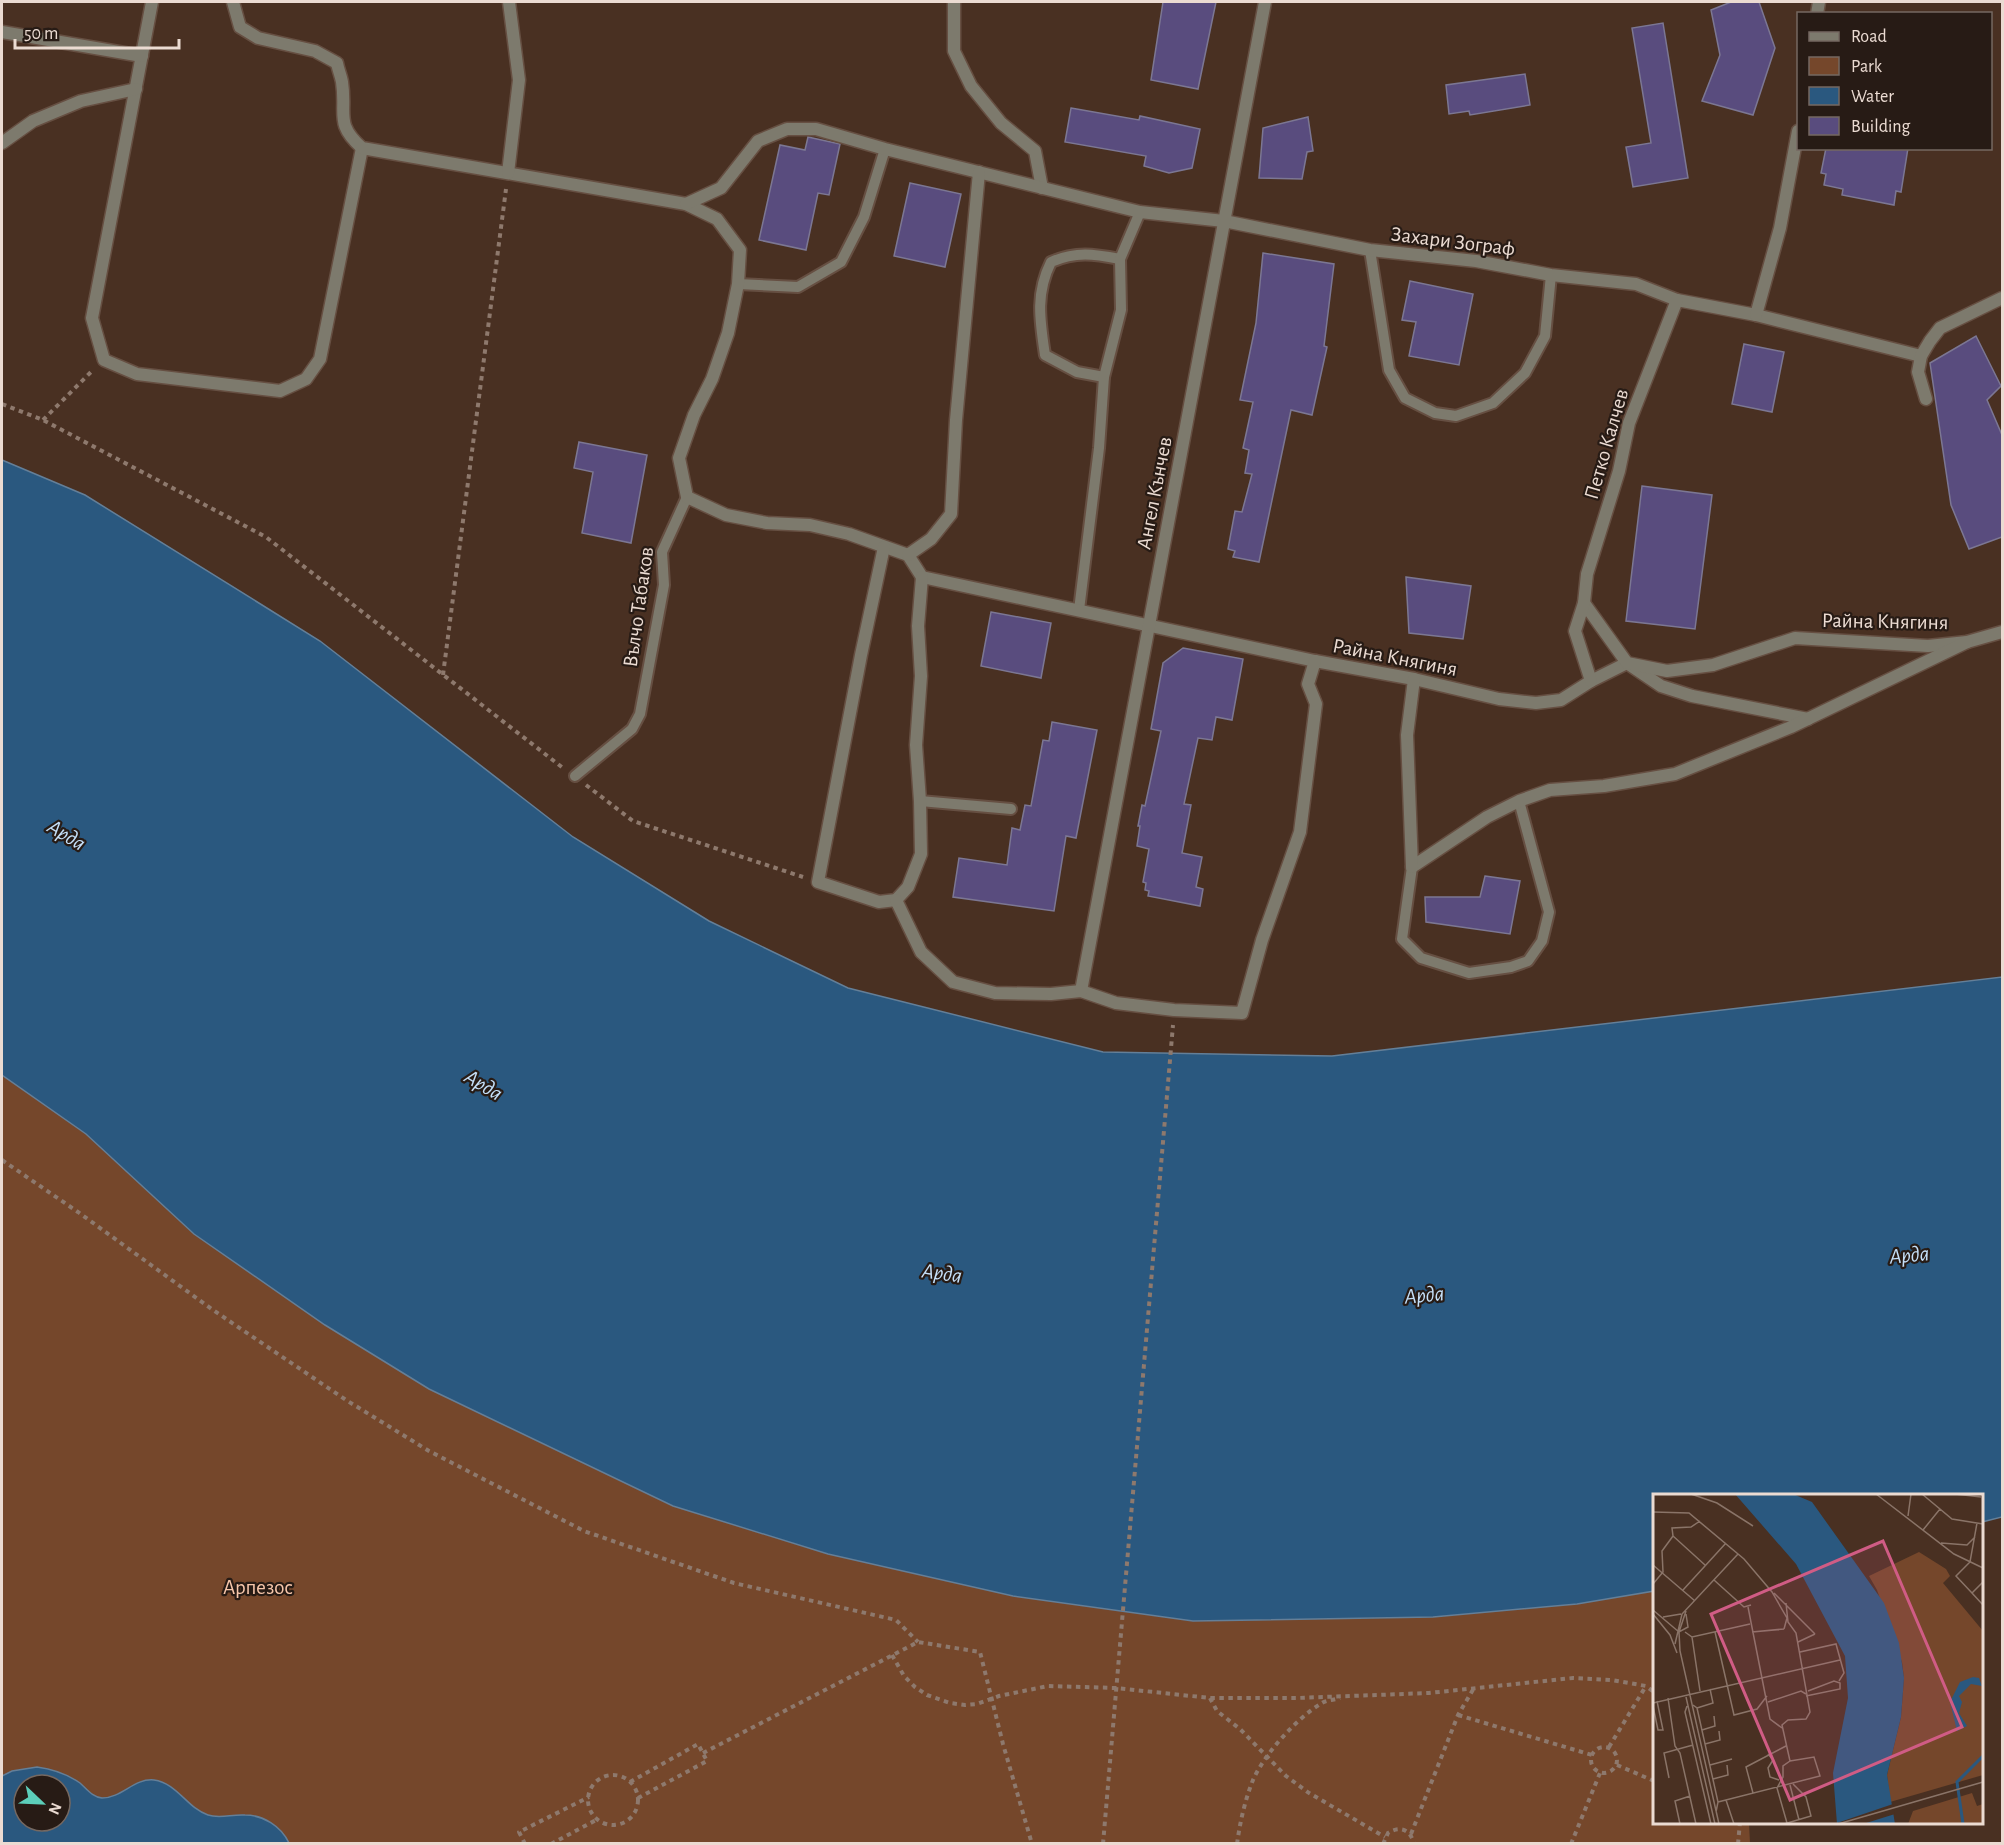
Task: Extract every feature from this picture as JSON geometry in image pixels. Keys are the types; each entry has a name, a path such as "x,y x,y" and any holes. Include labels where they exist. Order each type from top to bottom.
{"street":[{"path":"152,2 92,318 104,360 137,374 280,391 306,379 320,359 362,148"},
{"path":"233,2 240,27 258,38 315,51 337,63 342,82 343,123 349,136 362,148 686,204 717,219 740,250 738,284 728,333 712,379 694,415 679,458 687,497 726,515 767,523 810,525 849,534 909,555 922,577 918,626 921,676 916,745 921,854 908,887 897,900 879,902 818,882 884,547"},
{"path":"508,173 519,80 509,2"},
{"path":"954,2 954,51 971,86 1001,123 1035,151 1042,188"},
{"name":"Ангел Кънчев","path":"1081,991 1265,2"},
{"path":"2,32 142,56"},
{"path":"2,143 33,121 81,101 136,89"},
{"name":"Захари Зограф","path":"686,204 721,188 758,141 787,129 816,129 885,149 1140,212 1224,221 1370,250 1476,261 1551,275 1636,284 1677,300 1756,315 1921,356"},
{"path":"1756,315 1780,228 1797,136"},
{"path":"909,555 931,539 951,514 956,420 979,172"},
{"path":"1926,399 1918,372 1921,356 1940,328 2002,298"},
{"name":"Петко Калчев","path":"1591,681 1575,631 1584,603 1587,574 1618,471 1629,423 1677,300"},
{"name":"Райна Княгиня","path":"922,577 1315,661 1414,679 1499,699 1536,703 1561,700 1591,681 1627,663 1667,671 1713,665 1795,638 1928,646 1968,642 2002,632"},
{"path":"1584,603 1627,663 1661,686 1692,696 1808,719"},
{"path":"1412,867 1487,817 1519,801 1550,790 1604,786 1675,774 1808,719 1968,642"},
{"path":"897,900 921,952 953,982 995,993 1050,994 1081,991 1116,1003 1174,1010 1242,1013 1262,940 1300,832 1316,704 1308,684 1315,661"},
{"path":"1412,867 1407,735 1414,679"}],"lane":[{"path":"738,284 798,287 841,262 864,217 885,149"},
{"path":"1079,610 1099,448 1104,377 1121,310 1120,259 1140,212"},
{"path":"1370,250 1389,370 1405,398 1435,413 1455,416 1492,403 1525,373 1545,336 1551,275"},
{"path":"1104,377 1077,372 1045,356 1039,302 1043,278 1051,262 1068,254 1094,254 1120,259"},
{"name":"Вълчо Табаков","path":"575,776 632,729 640,714 664,585 662,552 687,497"},
{"path":"920,801 1011,810"},
{"path":"1412,867 1402,939 1421,958 1469,973 1511,967 1528,961 1542,941 1549,912 1519,801"}],"path":[{"path":"443,676 508,173"},
{"path":"43,420 104,360"},
{"path":"2,404 43,420 266,537 633,821 818,882"},
{"path":"1102,1844 1174,1010"},
{"path":"2,1160 222,1316 346,1400 429,1451 584,1531 734,1584 897,1620 918,1642"},
{"path":"703,1753 918,1642 980,1652 1032,1844"},
{"path":"892,1655 904,1676 927,1695 950,1703 965,1705 1047,1686 1116,1688 1210,1698 1352,1696 1429,1693 1573,1678 1612,1680 1646,1686 1653,1691"},
{"path":"1609,1747 1616,1753 1617,1766 1612,1772 1600,1773 1592,1766 1592,1755 1597,1749 1609,1747 1646,1686"},
{"path":"1414,1844 1411,1834 1458,1715 1474,1687"},
{"path":"1237,1844 1247,1798 1254,1778 1267,1757 1295,1724 1323,1702 1352,1696"},
{"path":"1210,1698 1217,1711 1240,1729 1286,1776 1385,1837"},
{"path":"1458,1715 1592,1755"},
{"path":"630,1782 698,1744 703,1753 707,1761 638,1798"},
{"path":"1617,1766 1653,1781"},
{"path":"1571,1844 1600,1773"},
{"path":"606,1776 621,1776 630,1782 638,1798 636,1809 626,1821 610,1825 598,1819 591,1810 589,1797 593,1786 599,1779 606,1776"},
{"path":"525,1843 519,1832 589,1797"},
{"path":"551,1844 598,1819"},
{"path":"1738,1844 1740,1824"},
{"path":"1383,1844 1388,1833 1397,1829 1411,1834"}],"green space":[{"name":"Арпезос","path":"2,1075 86,1134 194,1234 325,1325 429,1389 673,1506 828,1554 1013,1596 1193,1621 1433,1617 1577,1604 1653,1591 1653,1824 1749,1824 1750,1843 2,1843"}],"water":[{"name":"Арда","path":"2,460 85,495 320,641 573,837 709,921 848,988 1103,1052 1332,1056 2002,977 2002,1517 1983,1522 1983,1494 1653,1494 1653,1591 1577,1604 1433,1617 1193,1621 1013,1596 828,1554 673,1506 429,1389 325,1325 194,1234 86,1134 2,1075"},
{"path":"37,1767 60,1773 12,1773 12,1833 72,1833 72,1778 92,1794 102,1798 116,1795 140,1782 154,1780 169,1786 194,1807 208,1815 217,1817 240,1815 265,1819 281,1831 289,1843 2,1843 2,1776 12,1771"}],"building":[{"path":"1163,2 1216,2 1198,89 1151,80"},
{"path":"1731,2 1759,2 1775,48 1753,115 1702,101 1720,55 1711,10"},
{"path":"1663,23 1688,178 1633,187 1626,147 1651,143 1632,28"},
{"path":"1525,74 1530,105 1470,115 1469,111 1449,114 1446,85"},
{"path":"1071,108 1139,120 1140,116 1200,129 1192,168 1169,173 1144,166 1146,156 1065,142"},
{"path":"1308,117 1313,151 1307,152 1302,179 1259,178 1263,128"},
{"path":"808,137 840,144 829,195 818,193 806,250 759,240 780,145 805,150"},
{"path":"1826,150 1908,150 1901,192 1896,191 1894,205 1842,195 1843,189 1824,185 1826,174 1821,173"},
{"path":"910,183 961,194 945,267 894,256"},
{"path":"1263,253 1334,264 1324,346 1327,347 1312,415 1291,410 1259,562 1233,557 1235,551 1228,549 1235,511 1242,512 1252,474 1245,473 1249,450 1243,448 1253,402 1240,400 1256,323"},
{"path":"1410,281 1473,294 1459,365 1409,356 1416,322 1402,320"},
{"path":"1976,336 2001,386 1987,400 2002,435 2002,537 1969,549 1951,505 1930,363"},
{"path":"1744,344 1784,352 1772,412 1732,404"},
{"path":"579,442 647,455 631,543 582,533 593,472 574,468"},
{"path":"1642,486 1712,495 1695,629 1626,621"},
{"path":"1406,577 1471,586 1463,639 1409,633"},
{"path":"991,612 1051,623 1041,678 981,666"},
{"path":"1183,648 1243,659 1232,720 1216,717 1212,740 1198,738 1184,804 1191,805 1182,853 1202,857 1196,887 1203,889 1200,906 1148,896 1149,891 1145,890 1146,883 1143,882 1149,849 1137,846 1142,805 1145,806 1161,731 1151,729 1163,663"},
{"path":"1052,722 1097,730 1076,838 1066,836 1054,911 953,897 959,858 1007,865 1012,828 1020,830 1025,805 1031,806 1043,740 1049,741"},
{"path":"1485,876 1520,881 1510,934 1426,922 1425,897 1480,897"}]}
